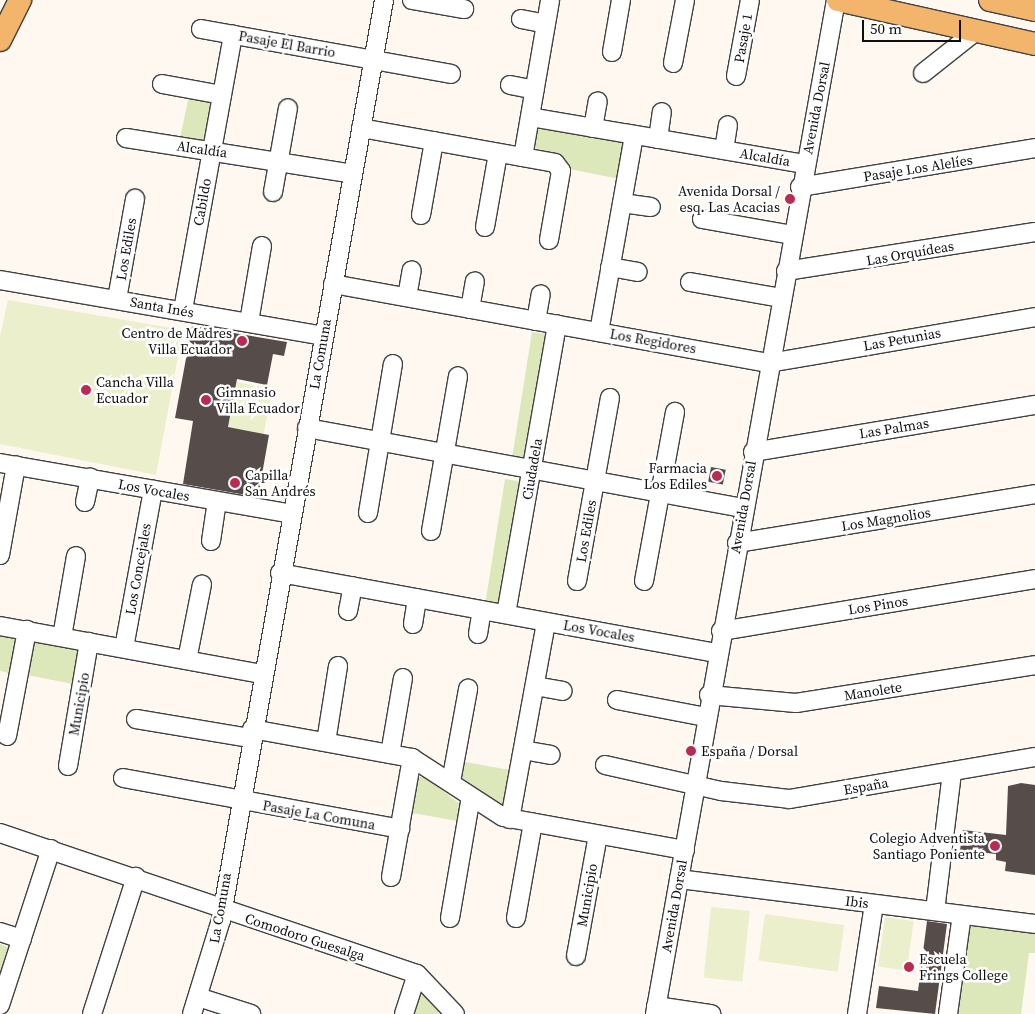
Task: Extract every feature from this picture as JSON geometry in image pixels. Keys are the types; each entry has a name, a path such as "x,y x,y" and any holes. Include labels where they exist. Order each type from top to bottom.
{"main road":[{"path":"0,40 20,0"},
{"path":"837,0 1035,44"},
{"path":"990,0 1035,10"}],"street":[{"name":"La Comuna","path":"192,1014 218,934 239,799 384,0"},
{"path":"412,0 464,9"},
{"path":"523,157 550,0"},
{"path":"612,52 621,0"},
{"path":"673,63 685,0"},
{"name":"Pasaje 1","path":"736,76 750,0"},
{"name":"Avenida Dorsal","path":"655,1010 685,850 709,695 800,188 837,0"},
{"path":"521,19 546,24"},
{"name":"Pasaje El Barrio","path":"201,28 374,60"},
{"path":"923,73 975,32"},
{"name":"Cabildo","path":"183,310 233,34"},
{"path":"374,60 451,74"},
{"path":"162,84 222,95"},
{"path":"510,86 534,90"},
{"path":"593,128 598,101"},
{"path":"273,192 288,108"},
{"path":"658,139 662,112"},
{"name":"Alcaldía","path":"530,117 805,164"},
{"name":"Alcaldía","path":"724,150 728,125"},
{"path":"361,128 555,163 561,171 549,240"},
{"path":"598,332 634,135"},
{"name":"Alcaldía","path":"126,138 212,149 353,174"},
{"path":"421,216 434,141"},
{"name":"Pasaje Los Alelíes","path":"800,188 1035,148"},
{"path":"485,227 498,153"},
{"name":"Los Ediles","path":"117,299 135,199"},
{"path":"622,203 651,207"},
{"path":"702,219 792,235"},
{"name":"Las Orquídeas","path":"786,271 1035,232"},
{"path":"249,322 262,246"},
{"path":"610,267 638,272"},
{"path":"407,297 412,270"},
{"name":"Santa Inés","path":"0,280 183,310 323,336"},
{"path":"470,308 475,281"},
{"path":"690,282 781,298"},
{"name":"Los Regidores","path":"333,284 769,363"},
{"path":"536,320 541,294"},
{"name":"Las Petunias","path":"769,363 1035,317"},
{"name":"Ciudadela","path":"506,614 557,324"},
{"path":"368,513 393,364"},
{"path":"431,531 458,376"},
{"name":"Los Ediles","path":"577,582 610,398"},
{"name":"Las Palmas","path":"753,452 1035,405"},
{"path":"644,581 676,412"},
{"name":"Los Ediles","path":"307,428 743,508"},
{"path":"0,556 8,464"},
{"name":"Los Vocales","path":"8,464 291,514"},
{"path":"85,502 90,478"},
{"name":"Los Concejales","path":"124,648 153,490"},
{"name":"Los Magnolios","path":"737,543 1035,494"},
{"path":"211,541 218,501"},
{"path":"62,637 76,556"},
{"name":"Los Vocales","path":"280,573 717,653"},
{"name":"Los Pinos","path":"721,630 1035,579"},
{"path":"187,660 202,584"},
{"path":"348,611 353,586"},
{"path":"413,624 417,598"},
{"path":"478,634 482,610"},
{"path":"510,819 546,622"},
{"path":"0,626 262,674"},
{"path":"7,736 27,630"},
{"name":"Municipio","path":"68,766 89,642"},
{"name":"Manolete","path":"709,695 796,703 1035,664"},
{"path":"326,742 338,666"},
{"path":"390,754 403,678"},
{"path":"535,686 562,691"},
{"path":"451,782 468,689"},
{"path":"617,700 706,717"},
{"path":"136,719 326,742 412,758 471,797 510,819 685,850"},
{"path":"523,750 550,755"},
{"name":"España","path":"604,765 696,784 789,799 1035,757"},
{"path":"391,877 412,758"},
{"path":"935,911 952,772"},
{"path":"122,778 239,799"},
{"path":"450,918 471,797"},
{"name":"Pasaje La Comuna","path":"239,799 400,829"},
{"path":"516,918 534,823"},
{"name":"Comodoro Guesalga","path":"0,833 222,904 234,914 417,974"},
{"name":"Municipio","path":"576,956 598,834"},
{"path":"0,1005 51,849"},
{"path":"92,1014 136,877"},
{"name":"Ibis","path":"679,879 1035,924"},
{"path":"857,1014 874,904"},
{"path":"948,1014 962,915"},
{"path":"0,932 22,939"},
{"path":"417,974 446,1011"},
{"path":"404,1014 417,974"},
{"path":"198,997 251,1014"},
{"path":"655,1010 711,1014"}],"green space":[{"path":"190,91 218,97 209,143 180,137"},
{"path":"531,125 626,142 619,179 565,168 565,159 531,146"},
{"name":"Cancha Villa Ecuador","path":"8,300 183,330 156,475 0,444 0,336"},
{"path":"532,332 552,335 532,463 512,459"},
{"path":"237,382 272,389 264,434 228,427"},
{"path":"505,479 525,482 505,609 485,605"},
{"path":"0,635 20,638 13,674 0,671"},
{"path":"30,640 86,651 79,685 23,674"},
{"path":"460,761 515,771 508,809 501,810 457,777"},
{"path":"424,776 465,808 463,822 407,812 414,779"},
{"path":"711,907 750,911 742,982 704,978"},
{"path":"765,914 844,925 838,972 758,961"},
{"path":"885,917 914,921 907,971 878,967"},
{"path":"967,920 1035,929 1035,953 1029,953 1021,1014 955,1014"},
{"path":"0,944 12,949 0,985"},
{"path":"418,983 440,1008 438,1014 408,1014"}],"building":[{"path":"192,326 287,342 284,356 273,354 267,385 237,379 228,427 269,435 258,497 183,484 193,421 175,418"},
{"name":"Farmacia Los Ediles","path":"711,467 726,470 723,485 708,482"},
{"path":"1021,783 1035,785 1035,875 1005,871 1006,862 996,860 996,854 960,850 963,830 1006,835 1008,786"},
{"path":"927,921 947,924 935,1014 876,1008 879,986 918,991"}],"place":[{"name":"Avenida Dorsal / esq. Las Acacias","path":"790,199"},
{"name":"Centro de Madres Villa Ecuador","path":"242,341"},
{"name":"Cancha Villa Ecuador","path":"86,390"},
{"name":"Gimnasio Villa Ecuador","path":"206,400"},
{"name":"Farmacia Los Ediles","path":"717,476"},
{"name":"Capilla San Andrés","path":"235,483"},
{"name":"España / Dorsal","path":"691,751"},
{"name":"Colegio Adventista Santiago Poniente","path":"995,846"},
{"name":"Escuela Frings College","path":"909,967"}]}
